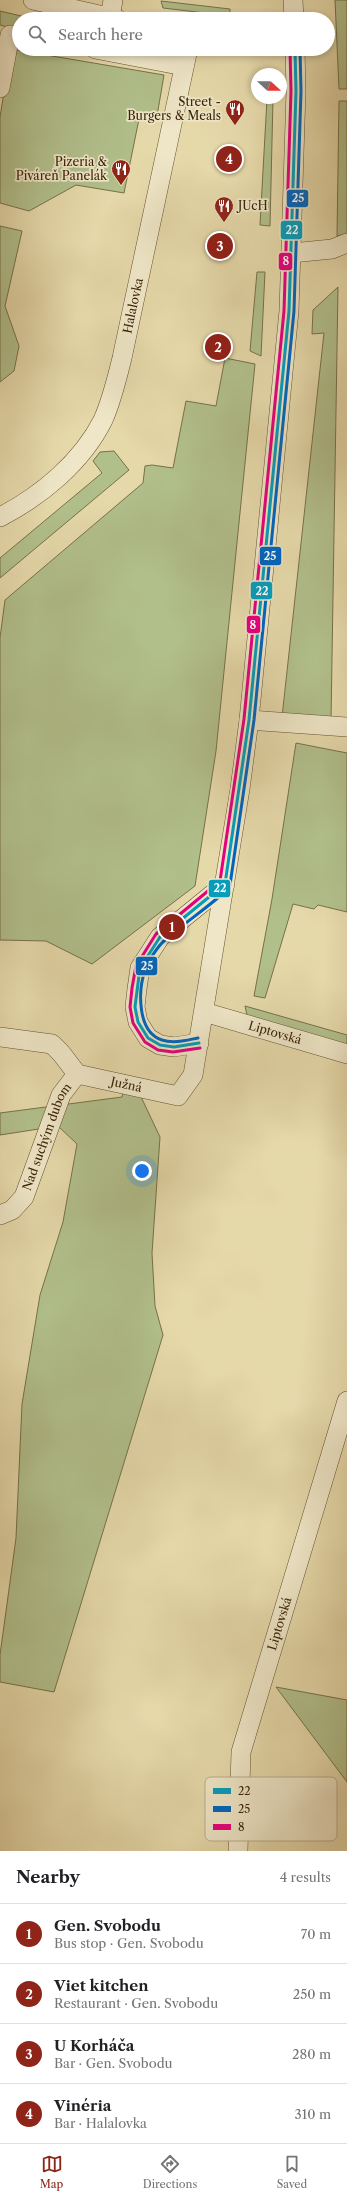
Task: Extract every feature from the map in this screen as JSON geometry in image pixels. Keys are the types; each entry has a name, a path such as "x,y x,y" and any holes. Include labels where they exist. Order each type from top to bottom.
{"street":[{"path":"33,0 114,12"},
{"path":"293,0 294,12"},
{"path":"0,88 10,35 12,35"},
{"path":"166,56 186,58"},
{"name":"Južná","path":"77,1074 178,1096 193,1075 225,884 249,720 288,318 292,253 296,90 295,56"},
{"name":"Halalovka","path":"0,517 38,496 85,449 103,420 114,389 122,358 186,58"},
{"path":"292,253 332,249 347,243"},
{"path":"249,720 347,727"},
{"path":"199,1043 174,1047 160,1045 148,1038 138,1022 135,1007 140,968 160,938 225,884"},
{"name":"Liptovská","path":"204,1012 347,1054"},
{"path":"0,1037 52,1044 77,1074"},
{"name":"Nad suchým dubom","path":"0,1215 12,1210 24,1197 61,1095 77,1074"},
{"name":"Liptovská","path":"240,1777 241,1752 347,1401"},
{"name":"Liptovská","path":"238,1841 238,1851"}],"green space":[{"path":"335,0 347,0 347,89 339,89"},
{"path":"161,1 230,9 230,12 196,12 163,8"},
{"path":"0,11 12,14 12,28 0,25"},
{"path":"11,49 12,56 52,56 164,75 157,116 140,114 124,193 76,185 29,211 0,203 0,117"},
{"path":"339,101 347,101 347,234 337,236"},
{"path":"267,104 273,104 270,226 260,225"},
{"path":"0,226 22,231 5,306 19,346 14,371 0,382"},
{"path":"257,272 265,272 261,356 250,351"},
{"path":"338,287 331,720 282,717 324,333 312,334 313,310"},
{"path":"225,358 255,364 216,751 195,886 92,964 46,941 0,940 0,638 5,600 143,483 145,466 152,465 173,468 186,401 216,406"},
{"path":"114,451 129,470 0,578 0,558 102,473 93,461 100,452"},
{"path":"296,743 347,753 347,912 318,905 314,909 293,904 265,998 254,996 272,899"},
{"path":"245,1006 347,1035 347,1048 247,1015"},
{"path":"134,1082 160,1137 152,1253 155,1306 163,1335 54,1692 0,1682 0,1655 16,1538 22,1404 40,1295 63,1222 77,1144 58,1126 0,1135 0,1113 122,1097 124,1086"},
{"path":"276,1687 347,1700 347,1782"}],"transit line":[{"name":"8","path":"200,1048 173,1052 158,1050 145,1042 133,1023 130,1007 136,966 156,934 220,881 244,719 284,311 291,91 290,56"},
{"name":"22","path":"199,1043 174,1047 160,1045 148,1038 138,1022 135,1007 140,968 160,937 225,884 249,720 289,311 296,91 295,56"},
{"name":"25","path":"198,1038 171,1042 154,1036 148,1029 144,1020 141,989 146,966 159,946 171,934 219,897 230,885 254,720 294,311 301,91 300,56"}],"place":[{"name":"Street - Burgers & Meals","path":"235,126"},
{"name":"Vinéria","path":"229,159"},
{"name":"Pizeria & Piváreň Panelák","path":"121,186"},
{"name":"JUcH","path":"224,223"},
{"name":"U Korháča","path":"220,246"},
{"name":"Viet kitchen","path":"218,347"},
{"name":"Gen. Svobodu","path":"172,927"}]}
